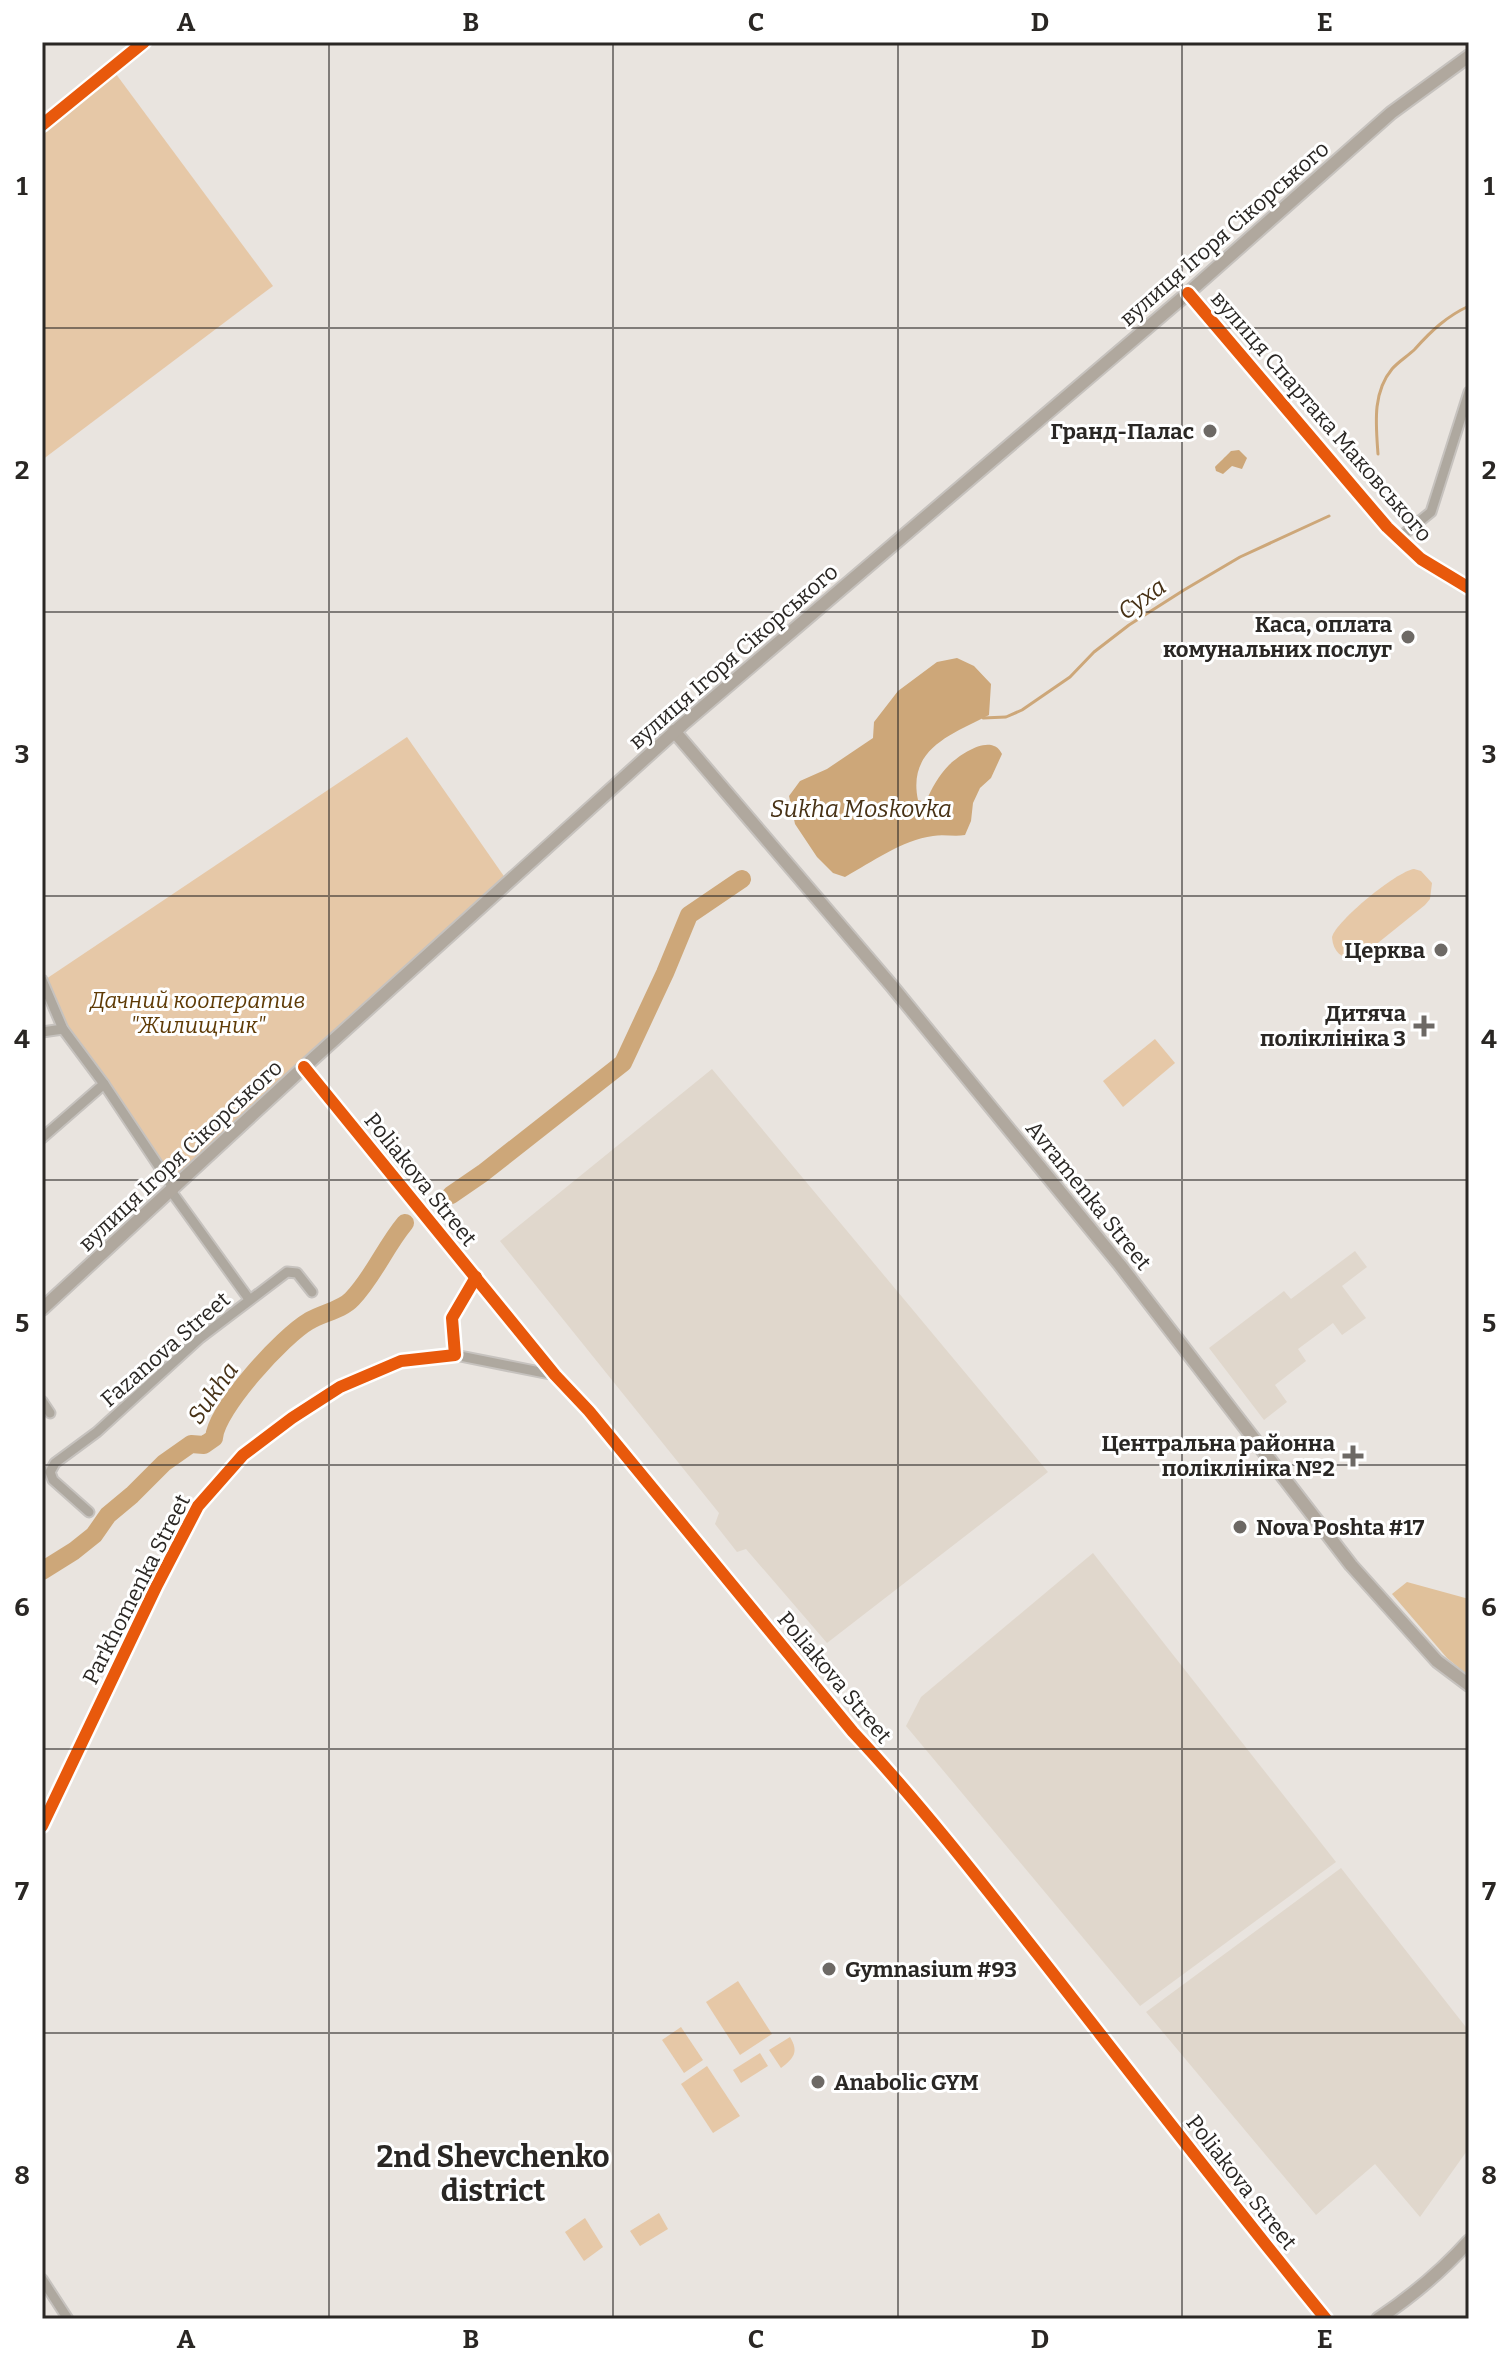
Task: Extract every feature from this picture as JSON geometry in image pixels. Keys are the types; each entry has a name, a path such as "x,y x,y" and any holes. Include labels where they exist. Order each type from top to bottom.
{"main road":[{"name":"вулиця Ігоря Сікорського","path":"42,1309 674,731 1188,293 1391,113 1469,56"},
{"name":"Avramenka Street","path":"674,731 886,978 1102,1243 1351,1565 1437,1661 1469,1685"},
{"path":"1378,2319 1406,2300 1469,2241"}],"street":[{"path":"42,125 144,42"},
{"name":"вулиця Спартака Маковського","path":"1188,293 1399,538 1421,559 1469,588"},
{"path":"1399,538 1431,512 1469,392"},
{"path":"42,980 63,1029 104,1084 249,1299"},
{"path":"42,1032 63,1029"},
{"name":"Poliakova Street","path":"304,1067 555,1375 589,1411 1001,1908 1326,2319"},
{"path":"42,1138 104,1084"},
{"name":"Fazanova Street","path":"42,1486 53,1480 50,1472 55,1463 97,1432 200,1338 249,1299 292,1271 312,1292"},
{"path":"476,1277 452,1318 455,1355 555,1375"},
{"name":"Parkhomenka Street","path":"42,1826 129,1642 198,1506 243,1455 340,1387 401,1361 455,1355"},
{"path":"42,1401 50,1413"},
{"path":"53,1480 89,1512"},
{"path":"42,2279 68,2319"}],"shaded area":[{"path":"712,1069 1048,1472 827,1643 746,1549 737,1552 715,1524 719,1513 500,1241"},
{"path":"1355,1251 1367,1267 1342,1286 1366,1318 1342,1335 1333,1323 1298,1349 1306,1361 1275,1385 1287,1402 1264,1420 1209,1348 1284,1291 1291,1299"},
{"path":"1093,1553 1336,1862 1140,2006 906,1726 921,1697"},
{"path":"1407,1582 1469,1599 1469,1676 1447,1658 1392,1594"},
{"path":"1341,1868 1469,2031 1469,2148 1420,2217 1375,2164 1316,2215 1146,2012"}],"green space":[{"path":"113,70 273,286 42,460 42,122"},
{"name":"Дачний кооператив \"Жилищник\"","path":"407,737 508,882 171,1191 63,1029 43,981"},
{"path":"1414,869 1421,871 1432,883 1430,899 1425,905 1358,959 1340,954 1334,947 1332,937 1344,920 1382,887"},
{"path":"1155,1039 1175,1063 1123,1107 1103,1081"},
{"path":"738,1981 772,2034 740,2055 706,2002"},
{"path":"681,2027 703,2060 684,2073 662,2040"},
{"path":"790,2037 794,2054 781,2068 769,2050"},
{"path":"760,2053 768,2066 741,2083 733,2070"},
{"path":"707,2066 740,2116 713,2133 681,2084"},
{"path":"659,2213 668,2229 640,2246 630,2231"},
{"path":"585,2218 603,2247 584,2261 565,2232"}],"water":[{"path":"1239,450 1247,458 1242,469 1232,466 1223,474 1216,471 1215,467 1231,451"},
{"name":"Sukha Moskovka","path":"957,658 974,666 991,684 989,715 936,745 919,767 916,782 918,800 926,802 945,769 955,760 984,745 997,748 1002,754 991,778 980,788 973,803 971,821 965,835 921,838 888,852 845,877 833,873 817,857 795,824 789,796 800,781 827,769 873,738 874,722 898,691 937,662"}],"waterway":[{"path":"1378,454 1378,399 1386,378 1440,324 1469,306"},
{"name":"Суха","path":"983,718 1006,717 1022,710 1070,677 1094,652 1129,625 1184,590 1240,557 1329,516"},
{"name":"Sukha","path":"451,1195 623,1063 689,915 742,879"},
{"name":"Sukha","path":"42,1571 94,1535 108,1515 164,1463 191,1444 204,1445 214,1438 226,1410 252,1374 298,1329 352,1299 405,1223"}],"cycle path":[{"path":"42,125 144,42"},
{"path":"1188,293 1387,527 1421,559 1469,588"},
{"path":"304,1067 555,1375 589,1411 853,1732 958,1854 1326,2319"},
{"path":"42,1826 198,1506 243,1455 340,1387 401,1361 455,1355 452,1318 476,1277"}],"place":[{"name":"Гранд-Палас","path":"1210,431"},
{"name":"Каса, оплата комунальних послуг","path":"1408,637"},
{"name":"Церква","path":"1441,950"},
{"name":"Дитяча поліклініка 3","path":"1424,1026"},
{"name":"Центральна районна поліклініка №2","path":"1353,1456"},
{"name":"Nova Poshta #17","path":"1240,1527"},
{"name":"Gymnasium #93","path":"829,1969"},
{"name":"Anabolic GYM","path":"818,2082"}],"district":[{"name":"2nd Shevchenko district","path":"493,2174"}]}
